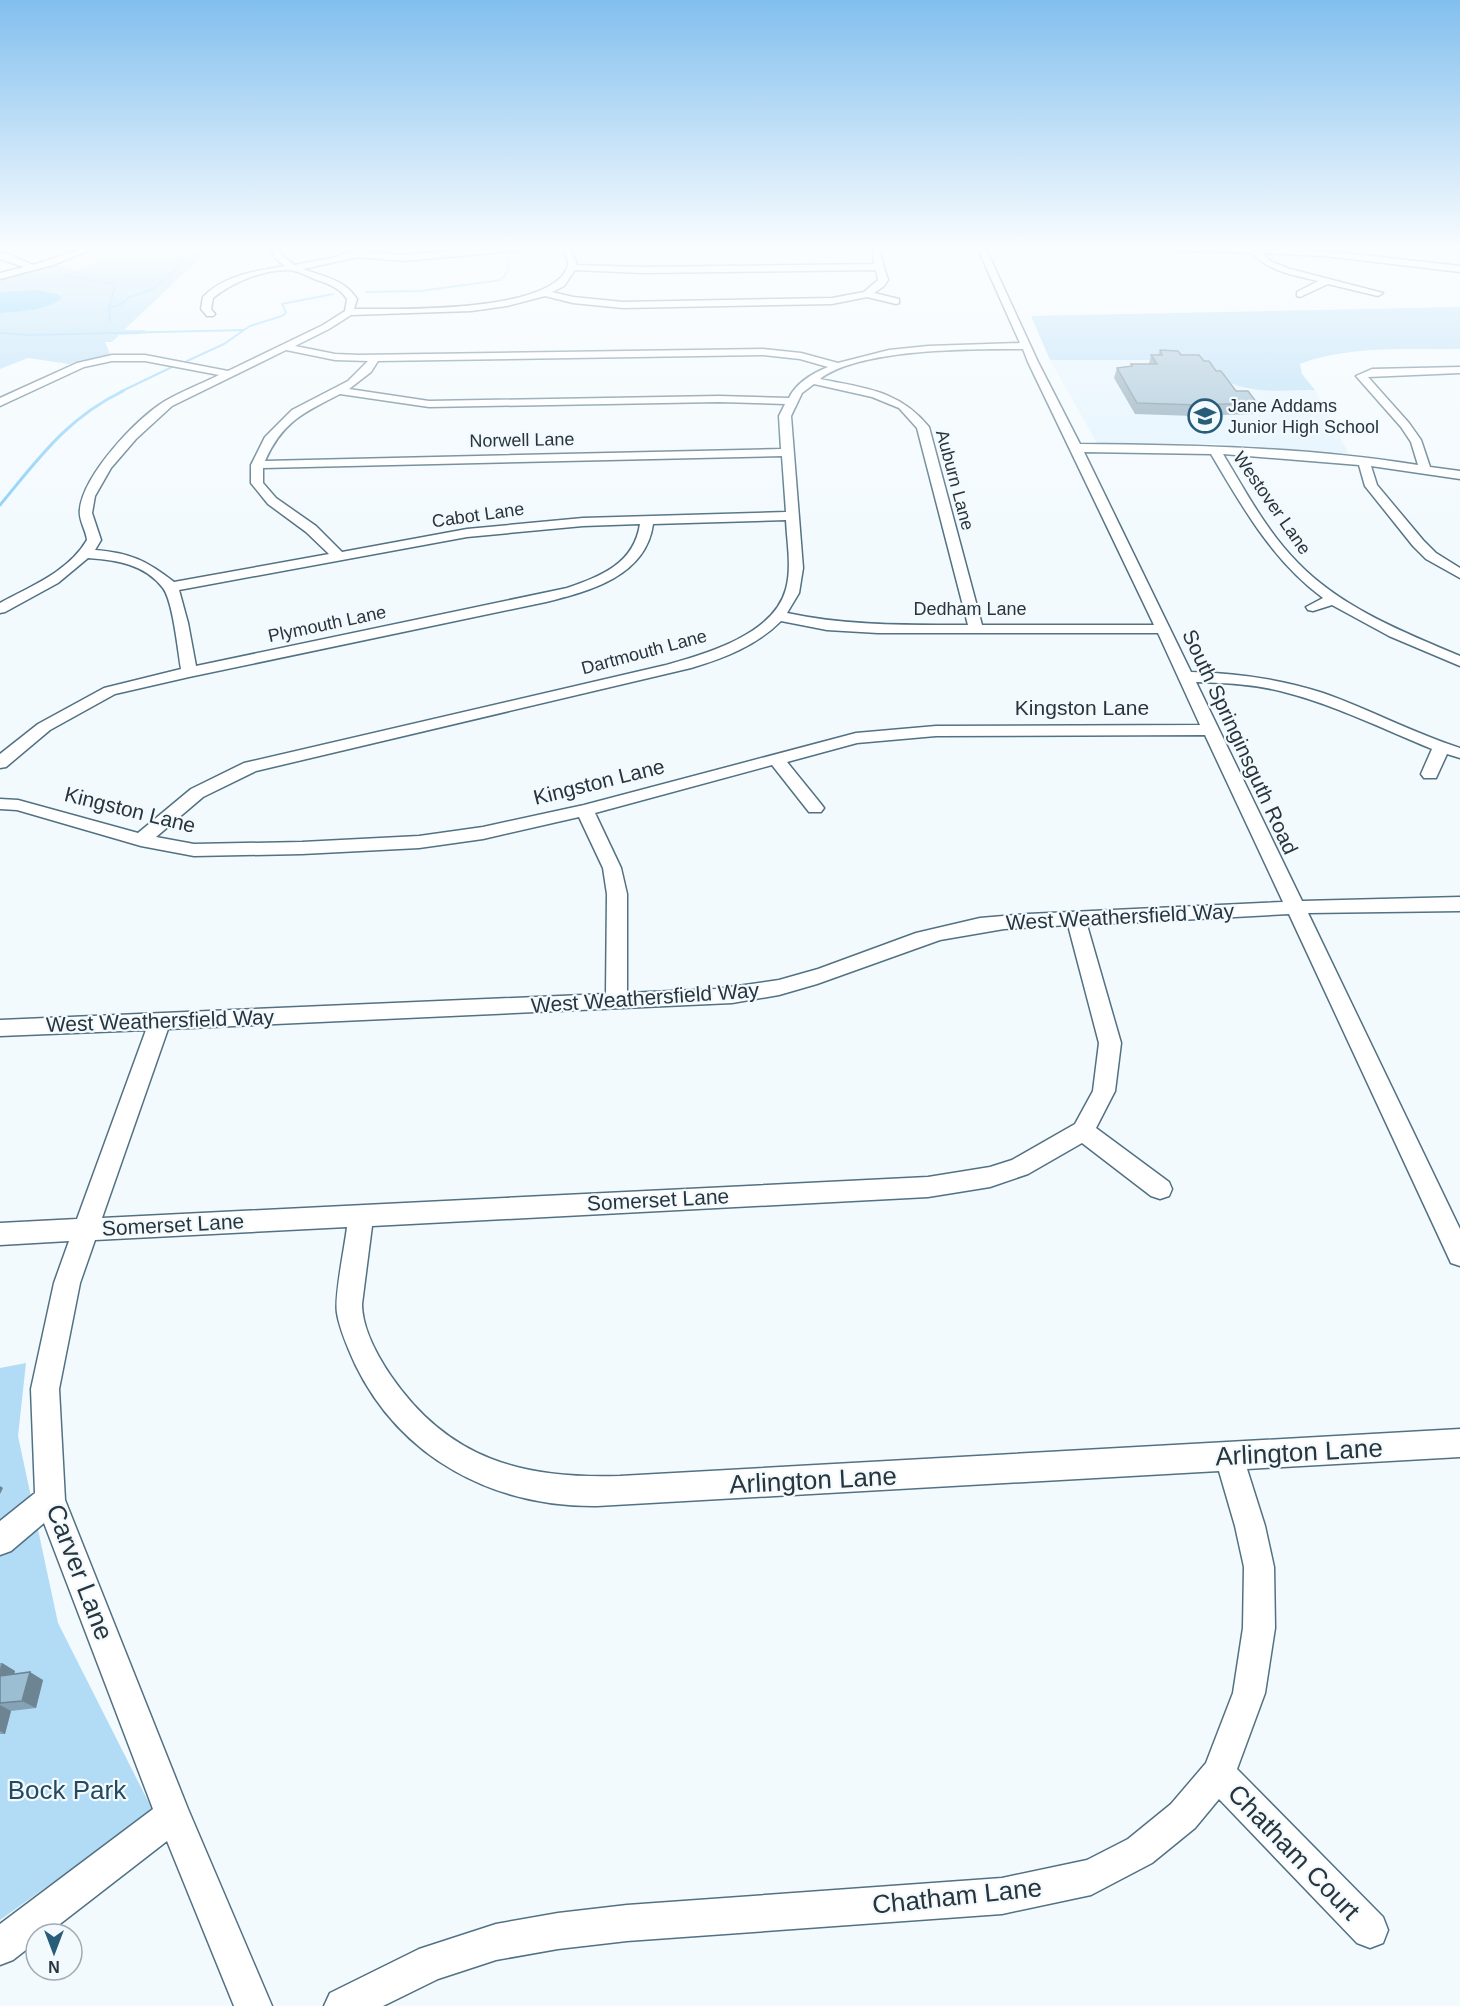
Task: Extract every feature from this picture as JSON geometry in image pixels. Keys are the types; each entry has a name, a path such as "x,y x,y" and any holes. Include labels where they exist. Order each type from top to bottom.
{"street":[{"path":"0,609 68,570 87,554 94,540 86,513 90,494 133,434 151,416 168,404 298,341"},
{"name":"South Springinsguth Road","path":"1024,341 1460,1255"},
{"path":"337,390 429,404 719,399 789,401 811,380 837,366 873,356 914,350 1026,346"},
{"path":"285,347 335,357 374,358 752,351 794,355 837,366"},
{"path":"0,403 12,395 81,365 112,358 146,358 231,374"},
{"path":"338,556 311,530 272,501 257,483 257,465 269,440 296,412 360,377 374,358"},
{"path":"1425,469 1417,442 1361,376 1363,374 1460,370"},
{"name":"Auburn Lane","path":"811,380 908,404 922,427 976,628"},
{"name":"Dartmouth Lane","path":"141,840 197,793 250,767 692,663 742,642 778,616 790,599 794,586 796,568 785,416 789,401"},
{"path":"1076,448 1263,451 1460,475"},
{"name":"Westover Lane","path":"1214,449 1277,548 1295,568 1334,599 1383,628 1460,661"},
{"name":"Norwell Lane","path":"257,465 425,465 788,452"},
{"path":"1364,462 1371,486 1418,543 1431,556 1460,574"},
{"name":"Cabot Lane","path":"171,587 467,533 550,524 792,516"},
{"name":"Plymouth Lane","path":"0,763 44,727 110,691 189,672 562,594 606,577 624,565 643,542 647,519"},
{"path":"87,554 120,556 145,566 171,587 181,623 189,672"},
{"path":"1314,607 1334,599"},
{"name":"Dedham Lane","path":"778,616 848,628 1162,629"},
{"path":"1185,677 1231,678 1285,687 1318,697 1460,753"},
{"name":"Kingston Lane","path":"0,804 18,805 141,840 194,850 225,851 419,842 483,833 585,810 856,738 936,731 1210,730"},
{"path":"1430,774 1441,747"},
{"path":"777,760 815,808"},
{"path":"585,810 612,868 617,894 616,1002"},
{"name":"West Weathersfield Way","path":"0,1028 700,998 753,993 803,981 882,950 938,933 1022,921 1294,908 1460,904"},
{"path":"1076,920 1110,1043 1104,1091 1083,1131 1160,1189"},
{"name":"Carver Lane","path":"160,1021 67,1283 45,1389 50,1500 173,1815 253,2006"},
{"name":"Somerset Lane","path":"0,1234 928,1187 990,1177 1020,1167 1083,1131"},
{"name":"Arlington Lane","path":"361,1214 349,1312 372,1375 415,1428 452,1456 529,1486 560,1491 620,1491 1460,1443"},
{"name":"Chatham Lane","path":"343,2006 432,1962 496,1942 558,1931 627,1923 1002,1896 1091,1877 1140,1851 1183,1816 1218,1774 1250,1693 1259,1629 1259,1567 1250,1526 1229,1456"},
{"path":"0,1540 50,1500"},
{"name":"Chatham Court","path":"1218,1774 1370,1930"},
{"path":"0,1947 173,1815"}],"shaded area":[{"name":"Jane Addams Junior High School","path":"1050,360 1210,360 1216,375 1248,390 1315,390 1349,454 1225,444 1097,443"}],"green space":[{"path":"0,341 113,341 105,342 110,354 69,364 28,358 0,369"},
{"path":"1042,341 1460,341 1460,349 1359,351 1300,364 1302,374 1315,390 1286,391 1245,388 1232,384 1208,368 1210,360 1050,360"},
{"name":"Bock Park","path":"26,1363 18,1436 58,1623 153,1811 0,1920 0,1368"}],"building":[{"path":"1160,350 1178,351 1181,355 1199,355 1204,361 1209,361 1216,371 1221,371 1236,391 1248,391 1257,403 1197,405 1137,403 1117,368 1132,366 1131,364 1157,364 1151,355 1162,355"},
{"path":"30,1672 22,1701 0,1703 0,1676"}],"waterway":[{"path":"187,361 229,341"},
{"path":"120,392 172,367"},
{"path":"0,505 55,440 86,414 123,391"}],"place":[{"name":"Jane Addams Junior High School","path":"1205,416"}]}
